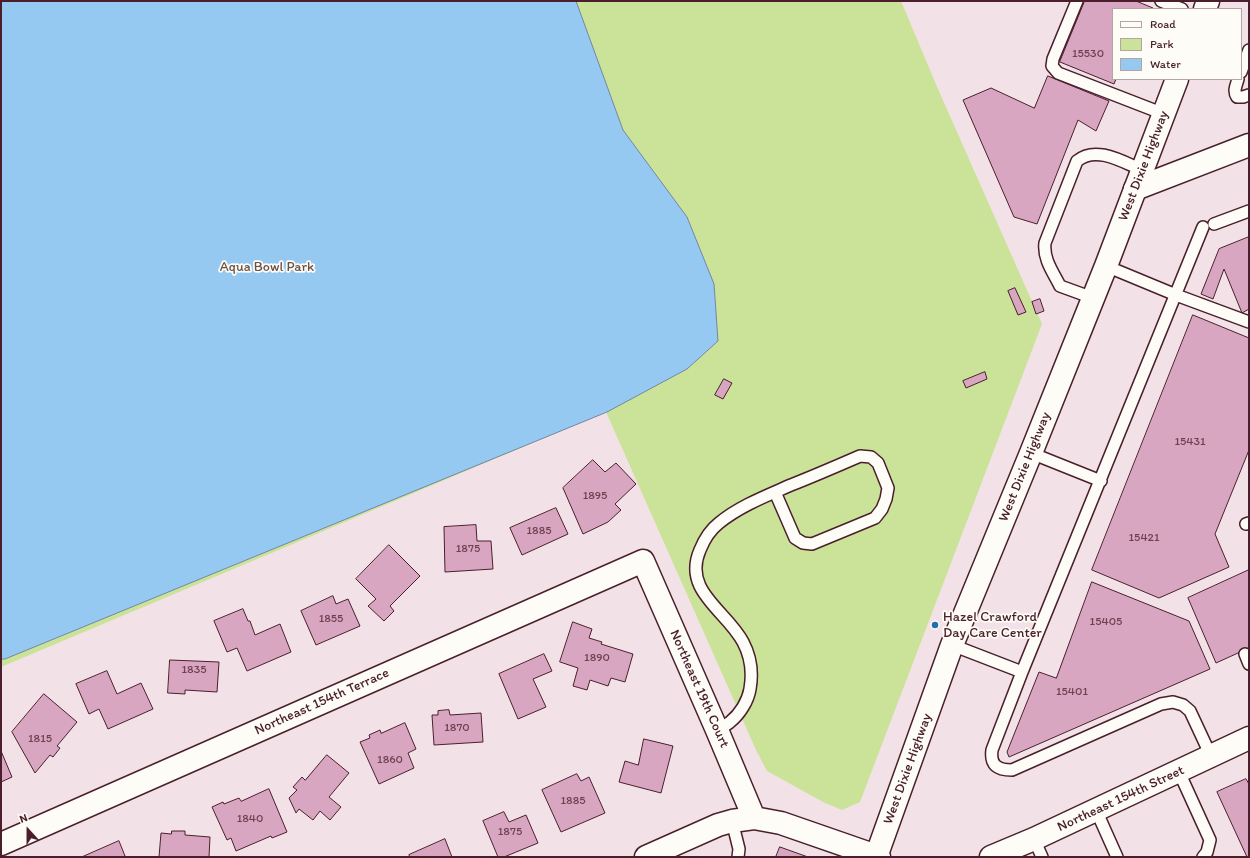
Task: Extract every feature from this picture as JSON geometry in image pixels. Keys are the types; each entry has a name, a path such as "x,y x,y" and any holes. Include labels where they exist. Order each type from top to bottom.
{"street":[{"name":"West Dixie Highway","path":"877,857 952,645 1106,266 1177,80"},
{"path":"1138,180 1249,145"},
{"name":"Northeast 19th Court","path":"643,561 754,818"},
{"name":"Northeast 154th Terrace","path":"1,844 643,561"},
{"name":"Northeast 154th Street","path":"991,857 1038,848 1096,810 1180,772 1249,738"},
{"path":"646,857 718,825 732,821 754,818 781,823 877,857"}],"lane":[{"path":"1077,1 1053,59 1052,66 1058,72 1164,114"},
{"path":"1161,1 1179,8"},
{"path":"1242,69 1249,50"},
{"path":"1238,80 1235,93 1238,97 1249,95"},
{"path":"1093,298 1060,286 1047,260 1044,251 1045,243 1077,161 1082,156 1090,154 1109,156 1138,180"},
{"path":"1214,224 1249,211"},
{"path":"1203,227 1101,481 1022,672 992,750 991,758 995,766 1003,770 1012,770 1161,704 1173,702 1183,705 1190,710 1211,756"},
{"path":"1106,266 1176,295 1249,322"},
{"path":"1031,453 1101,481"},
{"path":"717,730 730,723 741,711 749,695 752,676 751,661 744,643 737,632 704,595 695,572 696,558 708,536 718,524 746,505 775,492 860,456 871,457 878,463 888,488 882,509 875,518 812,544 803,543 795,538 775,492"},
{"path":"952,645 1022,672"},
{"path":"1180,772 1210,840 1207,852 1203,857"},
{"path":"1096,810 1117,857"},
{"path":"732,821 739,849 738,857"}],"green space":[{"name":"Aqua Bowl Park","path":"1,1 901,1 938,89 1042,324 860,802 842,810 825,803 767,771 756,750 606,412 1,667"}],"water":[{"path":"1,1 576,1 623,130 687,217 714,284 718,341 687,369 607,412 5,659 1,659"}],"building":[{"path":"1085,1 1136,1 1153,8 1112,8 1112,80 1116,80 1114,84 1060,62"},
{"path":"1048,76 1109,101 1096,131 1078,120 1037,224 1014,217 963,100 991,88 1034,108"},
{"path":"1249,237 1249,309 1242,313 1224,269 1213,299 1201,294 1219,249"},
{"path":"1015,288 1026,312 1018,315 1008,291"},
{"path":"1040,299 1044,311 1036,314 1032,302"},
{"path":"1193,315 1249,338 1249,450 1215,534 1229,567 1159,598 1092,570"},
{"path":"985,372 987,379 966,388 963,381"},
{"path":"724,379 732,383 723,399 715,395"},
{"path":"593,460 605,472 616,463 636,484 615,504 621,510 608,522 583,534 563,488"},
{"path":"556,508 568,534 522,555 510,528"},
{"path":"476,525 477,541 491,541 493,569 445,572 444,527"},
{"path":"389,545 420,576 390,606 394,611 384,621 368,606 376,599 356,579"},
{"path":"1249,570 1249,648 1216,663 1188,598"},
{"path":"1092,582 1189,621 1210,669 1009,757 1007,752 1039,672 1056,678"},
{"path":"333,596 336,604 348,599 360,626 316,645 301,611"},
{"path":"243,609 248,621 250,621 255,635 280,624 291,652 247,671 237,648 227,652 214,621"},
{"path":"573,622 592,629 589,638 602,642 601,644 633,654 625,682 611,678 608,686 590,680 587,690 573,686 578,668 560,662"},
{"path":"544,654 552,671 533,679 546,707 518,719 499,674"},
{"path":"170,660 219,662 217,692 185,690 185,694 168,693"},
{"path":"107,671 117,694 141,683 153,709 108,729 99,709 89,714 76,684"},
{"path":"44,694 77,722 57,746 60,748 53,757 50,755 35,773 12,732"},
{"path":"449,710 450,715 481,713 483,742 434,745 432,715 438,715 438,711"},
{"path":"405,723 416,749 408,753 414,768 379,784 360,742 370,738 369,735 380,730 381,733"},
{"path":"644,739 673,746 661,793 619,782 625,761 638,765"},
{"path":"1,751 12,777 1,782"},
{"path":"327,755 349,773 329,797 341,807 330,820 320,811 313,820 299,809 296,813 289,798 297,790 293,787 302,777 305,780"},
{"path":"577,774 581,781 589,777 605,813 561,832 542,790"},
{"path":"1246,779 1249,784 1249,857 1247,857 1217,792"},
{"path":"269,789 287,832 272,838 271,836 236,851 231,838 227,840 212,807 223,802 224,804 239,798 241,801"},
{"path":"504,812 509,822 526,815 538,843 504,857 498,857 483,821"},
{"path":"172,831 185,831 185,835 210,837 209,857 159,857 161,833 171,834"},
{"path":"445,839 452,857 410,857 409,855"},
{"path":"119,841 125,856 123,857 82,857"},
{"path":"780,847 808,857 776,857"}],"place":[{"name":"Hazel Crawford Day Care Center","path":"935,625"}]}
